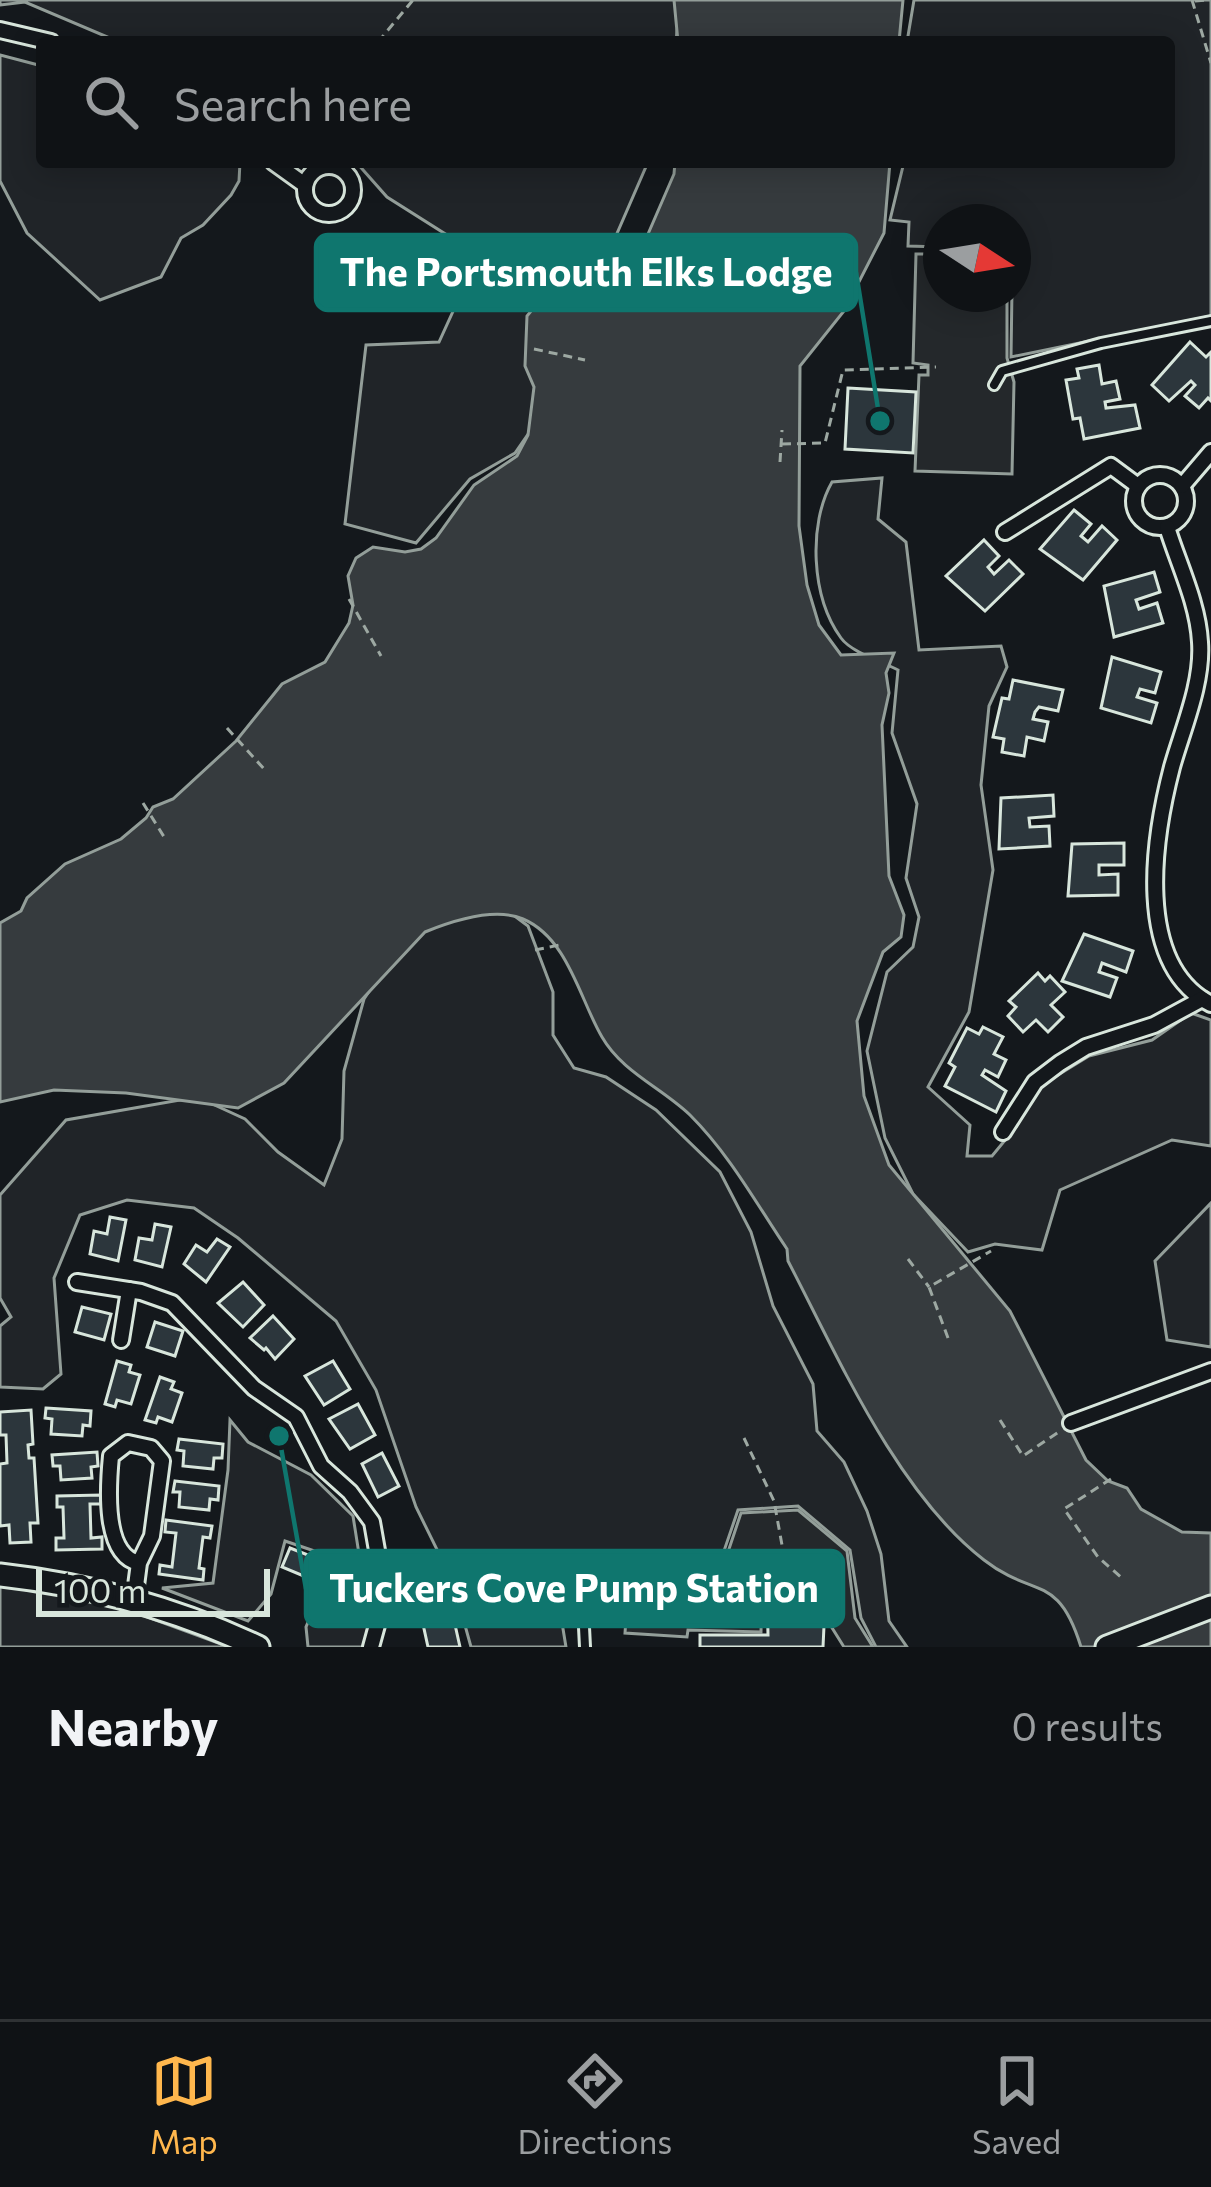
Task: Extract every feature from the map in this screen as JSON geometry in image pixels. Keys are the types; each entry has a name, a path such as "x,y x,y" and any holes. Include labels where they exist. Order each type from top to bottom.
{"main road":[{"path":"0,1575 134,1601 258,1647"},
{"path":"1107,1647 1211,1606"}],"street":[{"path":"0,30 36,38"},
{"path":"281,168 305,185"},
{"path":"319,168 305,185 306,200 317,212 332,214 346,208 353,193 350,177 338,168"},
{"path":"1182,486 1211,452"},
{"path":"1005,532 1111,466 1138,486"},
{"path":"1167,475 1182,486 1183,514 1167,526 1139,518 1134,496 1138,486 1167,475"},
{"path":"1003,1132 1035,1082 1060,1063 1086,1047 1206,1002 1184,983 1163,945 1156,900 1156,848 1199,669 1200,640 1167,526"},
{"path":"77,1282 158,1297 186,1315 254,1388 296,1417 321,1466 364,1508 378,1540 385,1596 371,1647"},
{"path":"121,1340 129,1290"},
{"path":"1072,1423 1211,1371"},
{"path":"134,1601 139,1563 149,1548 162,1461 151,1448 128,1442 111,1456 114,1540 122,1556 139,1563"}],"lane":[{"path":"994,385 1002,370 1101,343 1211,321"},
{"path":"583,1607 585,1647"}],"path":[{"path":"383,36 413,0"},
{"path":"1207,0 1192,1 1211,62"},
{"path":"607,247 641,266"},
{"path":"534,349 585,360"},
{"path":"782,444 825,443 843,370 936,367"},
{"path":"780,462 782,430"},
{"path":"349,598 381,656"},
{"path":"227,728 265,770"},
{"path":"143,802 166,840"},
{"path":"535,950 559,945"},
{"path":"929,1287 991,1251"},
{"path":"908,1259 929,1287 948,1338"},
{"path":"1000,1420 1023,1456 1072,1423"},
{"path":"744,1438 774,1501 782,1545"},
{"path":"1112,1479 1064,1509 1098,1557 1123,1580"}],"shaded area":[{"path":"0,0 680,0 677,36 105,36 25,2 0,5"},
{"path":"674,0 903,0 900,36 677,36"},
{"path":"914,0 1211,0 1211,316 1011,357 1012,312 1031,312 1031,204 923,204 923,246 908,246 909,222 890,220 903,168 1175,168 1175,36 908,36"},
{"path":"0,55 36,64 36,168 240,168 231,195 203,225 181,238 161,277 100,300 27,233 0,181"},
{"path":"361,168 645,168 533,427 515,453 470,479 416,543 345,524 366,345 439,342 465,285 458,242 387,197"},
{"path":"674,168 889,168 884,233 844,311 800,366 799,526 807,585 819,625 841,655 894,653 886,673 889,693 882,725 889,876 904,915 901,937 883,952 857,1021 864,1096 889,1165 1010,1311 1086,1460 1108,1481 1127,1488 1141,1509 1182,1532 1211,1533 1211,1647 1081,1647 1072,1623 1053,1597 1002,1572 953,1532 924,1499 872,1421 788,1261 787,1249 730,1163 690,1115 610,1049 562,955 523,919 487,915 425,932 284,1083 238,1108 126,1093 54,1090 0,1102 0,923 21,911 27,898 65,864 121,839 153,807 173,799 236,741 282,684 325,662 349,623 353,605 348,576 356,558 373,547 405,552 421,549 436,538 474,485 517,456 528,435 534,387 525,366 527,316 557,279 608,267 632,253 648,234"},
{"path":"916,254 923,254 923,312 1007,312 1007,358 1014,382 1012,474 915,471 919,375 928,375 928,365 913,363"},
{"path":"882,478 878,519 906,542 919,650 1001,646 1007,667 989,706 981,785 993,870 969,1012 928,1087 970,1125 967,1156 992,1156 1040,1086 1089,1056 1152,1040 1191,1013 1211,1020 1211,1146 1172,1140 1060,1190 1042,1250 995,1244 968,1252 913,1194 885,1138 867,1051 887,972 913,947 919,917 906,878 917,804 892,733 898,670 841,638 824,602 816,560 819,518 832,482"},
{"path":"500,905 528,926 553,992 553,1035 574,1068 606,1077 656,1110 720,1172 751,1232 773,1306 813,1384 817,1431 844,1462 867,1511 881,1554 889,1621 907,1647 876,1647 861,1618 850,1550 798,1506 738,1510 724,1551 698,1575 554,1574 566,1647 471,1647 453,1582 416,1507 376,1390 336,1321 238,1238 194,1208 127,1200 80,1215 54,1278 61,1374 43,1389 0,1387 0,1326 11,1317 0,1298 0,1195 66,1120 197,1097 245,1119 278,1152 324,1185 342,1139 344,1071 364,999 409,932"},
{"path":"1211,1203 1211,1347 1167,1340 1155,1261"},
{"path":"230,1420 248,1442 311,1475 353,1516 371,1630 363,1647 308,1647 306,1627 335,1558 285,1541 271,1594 248,1621 162,1588 213,1583"},
{"path":"798,1510 847,1551 855,1618 873,1647 844,1647 804,1583 762,1581 761,1632 688,1630 687,1637 625,1633 626,1619 564,1614 557,1579 700,1580 728,1552 741,1513"},
{"path":"0,1586 104,1601 229,1647 0,1647"}],"building":[{"path":"1190,342 1206,357 1211,352 1211,401 1208,398 1199,408 1185,396 1195,385 1191,381 1169,401 1152,385"},
{"path":"1099,365 1102,384 1116,381 1120,399 1105,402 1106,408 1135,405 1140,428 1084,439 1080,418 1073,419 1066,380 1079,378 1077,369"},
{"path":"848,388 916,392 913,453 845,449"},
{"path":"1074,510 1091,524 1081,536 1088,542 1102,526 1117,540 1083,580 1040,549"},
{"path":"984,540 999,556 988,567 994,574 1009,560 1023,574 985,611 946,576"},
{"path":"1154,572 1160,592 1136,600 1139,609 1157,603 1163,623 1114,637 1104,586"},
{"path":"1112,657 1161,672 1155,693 1140,689 1137,697 1157,703 1151,723 1101,708"},
{"path":"1013,680 1063,690 1058,711 1039,707 1035,712 1033,719 1048,722 1044,741 1027,737 1024,756 1002,752 1004,739 993,737 1002,698 1009,699"},
{"path":"1053,795 1054,816 1029,818 1030,827 1049,826 1050,846 999,849 1001,798"},
{"path":"1124,843 1124,865 1099,865 1099,875 1118,874 1118,895 1068,896 1072,844"},
{"path":"1084,934 1133,951 1126,972 1102,963 1099,972 1117,978 1110,997 1062,981"},
{"path":"1038,973 1045,981 1050,976 1065,992 1051,1005 1063,1017 1048,1032 1036,1020 1023,1032 1008,1016 1016,1007 1009,1001"},
{"path":"983,1027 1003,1037 994,1054 1006,1060 998,1077 985,1070 982,1075 1006,1091 996,1112 945,1086 955,1067 949,1063 967,1028 979,1034"},
{"path":"110,1217 126,1220 118,1261 90,1254 94,1231 107,1234"},
{"path":"155,1224 171,1227 162,1267 135,1260 139,1238 152,1240"},
{"path":"217,1239 230,1247 206,1282 184,1264 196,1245 207,1252"},
{"path":"243,1282 264,1305 243,1327 218,1303"},
{"path":"82,1307 111,1314 104,1340 75,1332"},
{"path":"273,1316 294,1339 275,1359 250,1338"},
{"path":"155,1322 183,1331 175,1356 147,1347"},
{"path":"117,1361 131,1365 129,1372 140,1375 131,1404 117,1400 115,1407 105,1404"},
{"path":"333,1361 350,1389 324,1405 305,1376"},
{"path":"160,1377 174,1382 171,1389 182,1393 172,1422 158,1417 156,1423 145,1420"},
{"path":"358,1404 375,1435 350,1449 329,1419"},
{"path":"46,1408 91,1411 90,1426 83,1425 82,1436 51,1434 52,1419 45,1418"},
{"path":"31,1410 33,1444 28,1445 29,1458 34,1458 38,1523 30,1523 31,1542 10,1543 9,1525 0,1526 0,1464 7,1463 0,1412"},
{"path":"179,1439 223,1444 222,1458 214,1458 213,1469 183,1466"},
{"path":"97,1452 98,1466 91,1467 92,1478 61,1480 60,1466 53,1466 52,1455"},
{"path":"382,1453 399,1486 378,1497 362,1464"},
{"path":"175,1481 219,1486 218,1500 210,1499 209,1510 179,1507 180,1492 173,1492"},
{"path":"101,1495 101,1504 90,1504 91,1538 102,1537 102,1549 56,1550 56,1538 64,1538 63,1507 57,1507 57,1496"},
{"path":"166,1520 212,1526 210,1538 203,1537 199,1568 204,1569 203,1580 159,1574 160,1565 172,1567 176,1533 165,1532"},
{"path":"290,1548 326,1562 318,1582 282,1567"},
{"path":"441,1562 460,1647 428,1647 411,1569"},
{"path":"767,1587 802,1587 802,1626 824,1626 823,1647 700,1647 700,1635 768,1635"}],"place":[{"name":"The Portsmouth Elks Lodge","path":"880,421"},
{"name":"Tuckers Cove Pump Station","path":"279,1436"}]}
